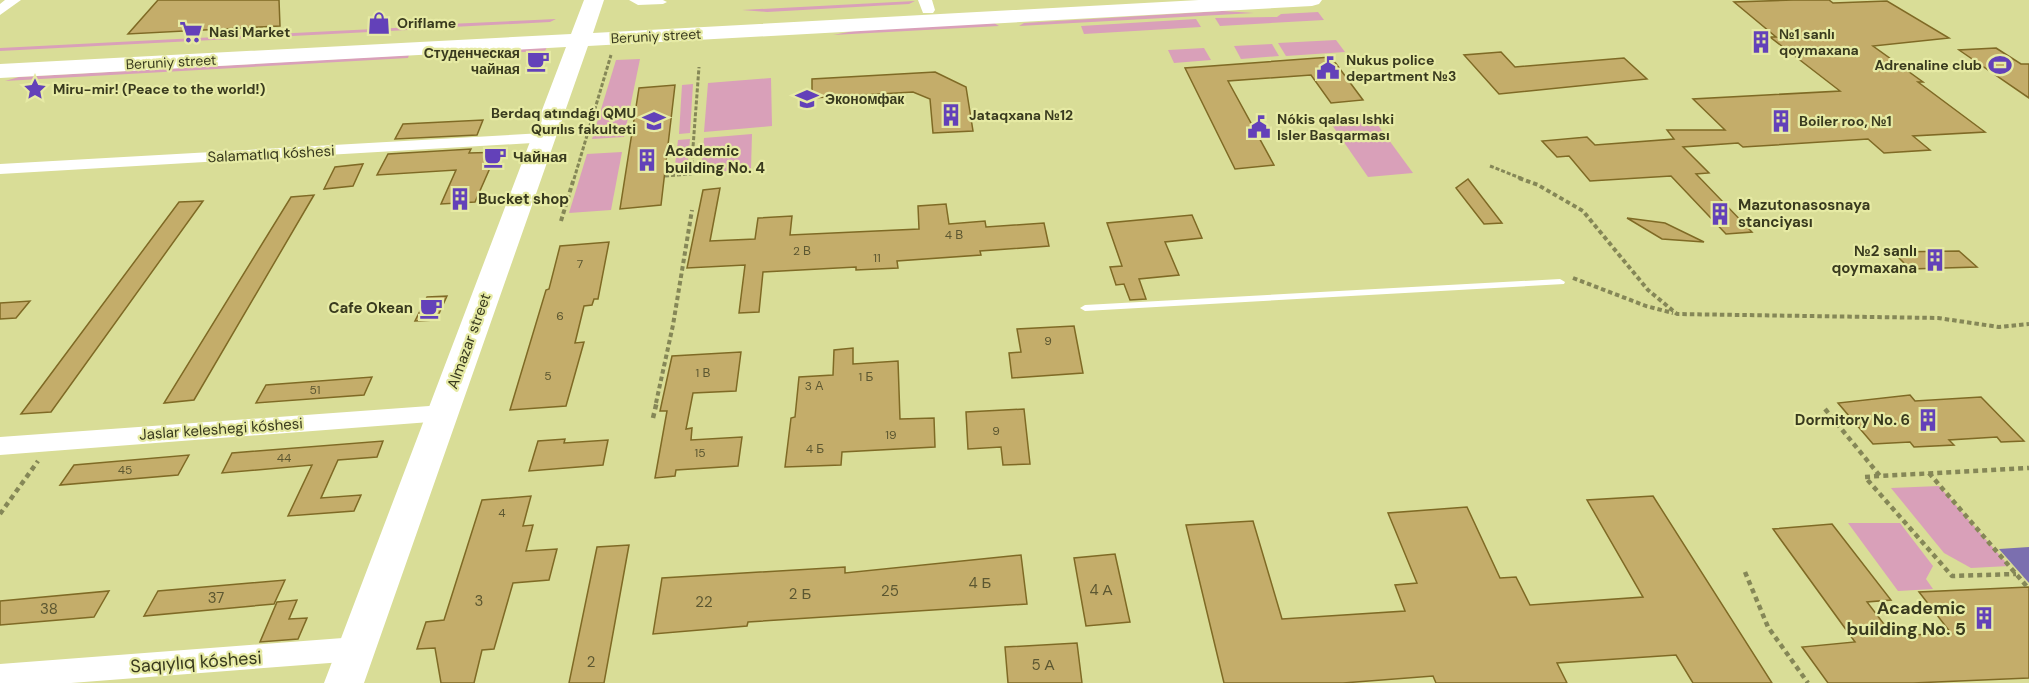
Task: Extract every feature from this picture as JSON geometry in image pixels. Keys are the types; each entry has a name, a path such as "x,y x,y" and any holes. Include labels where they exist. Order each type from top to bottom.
{"street":[{"path":"0,11 14,0"},
{"name":"Almazar street","path":"350,666 594,0"},
{"name":"Beruniy street","path":"0,71 581,34 926,5 1115,0"},
{"name":"Beruniy street","path":"0,58 1312,0"},
{"name":"Salamatlıq kóshesi","path":"0,169 543,138"},
{"name":"Jaslar keleshegi kóshesi","path":"0,446 443,413"},
{"name":"Saqıylıq kóshesi","path":"0,676 350,666"}],"lane":[{"path":"633,0 639,3 663,2"},
{"path":"1085,308 1565,280"}],"path":[{"path":"561,221 613,50"},
{"path":"665,176 691,174 699,67"},
{"path":"1490,166 1539,185 1583,211 1648,290 1677,314"},
{"path":"653,418 673,325 692,210"},
{"path":"1565,280 1677,314 1938,318 1999,327 2029,324"},
{"path":"1825,409 1880,476"},
{"path":"0,514 52,442"},
{"path":"2016,574 1952,576 1865,477 2029,468"},
{"path":"1929,473 2029,589"},
{"path":"1745,572 1768,627 1808,683"}],"shaded area":[{"path":"915,1 909,4 767,12 742,10"},
{"path":"1223,11 1254,13 1019,26 1024,23"},
{"path":"1318,12 1324,20 1220,26 1215,18 1277,17 1281,14"},
{"path":"556,19 550,22 452,27 448,24"},
{"path":"1196,19 1201,27 1084,34 1081,26"},
{"path":"994,23 999,26 833,35 859,30"},
{"path":"434,26 427,29 0,51 0,48"},
{"path":"1336,40 1345,52 1286,56 1278,43"},
{"path":"1272,44 1279,56 1241,59 1234,46"},
{"path":"547,47 545,51 424,57 422,55"},
{"path":"1204,48 1211,60 1174,63 1168,50"},
{"path":"409,55 408,58 5,81 19,77"},
{"path":"640,59 624,137 592,139 616,60"},
{"path":"771,78 772,126 704,132 708,83"},
{"path":"693,84 690,133 679,134 682,85"},
{"path":"1375,121 1413,173 1368,177 1332,125"},
{"path":"752,134 751,169 701,173 704,138"},
{"path":"690,139 687,173 674,174 678,140"},
{"path":"622,152 611,210 569,213 587,154"},
{"path":"1939,486 2009,566 1971,568 1944,553 1891,488"},
{"path":"1848,523 1900,523 1933,566 1926,579 1933,589 1898,591"},
{"path":"2029,547 2029,583 1999,549"}],"building":[{"path":"158,0 279,0 280,26 128,34"},
{"path":"1829,0 1833,3 1887,1 1949,38 1873,46 1923,82 1918,82 1985,132 1913,136 1930,150 1884,153 1868,139 1743,147 1738,143 1683,147 1709,173 1696,174 1752,232 1726,234 1671,176 1590,181 1569,156 1557,157 1542,141 1587,137 1595,145 1674,139 1667,130 1725,130 1693,99 1840,91 1770,37 1776,37 1734,2"},
{"path":"1996,48 2021,64 2029,64 2029,98 1959,50"},
{"path":"1501,52 1515,67 1624,58 1647,79 1499,94 1464,55"},
{"path":"1331,57 1363,100 1331,103 1311,75 1228,81 1274,165 1235,169 1185,68"},
{"name":"Jataqxana №12","path":"935,72 966,87 973,131 933,133 930,99 913,92 812,98 812,79"},
{"name":"Academic building No. 4","path":"675,85 661,205 620,209 639,88"},
{"path":"483,120 477,135 395,139 403,124"},
{"path":"471,149 469,153 504,152 496,168 490,168 475,202 441,204 456,170 377,175 388,154"},
{"path":"363,164 353,186 324,189 335,167"},
{"path":"1468,179 1502,223 1484,224 1456,188"},
{"path":"720,188 710,241 755,239 758,218 792,216 790,235 919,229 918,206 946,204 949,224 985,221 986,227 1044,223 1049,246 980,251 981,255 897,261 898,268 856,270 856,267 763,272 759,312 739,313 745,265 687,268 703,190"},
{"path":"314,195 194,400 164,403 291,197"},
{"path":"203,201 51,412 21,414 179,202"},
{"path":"1192,215 1202,238 1165,242 1179,275 1139,279 1146,299 1130,300 1124,284 1116,285 1110,267 1122,266 1107,223"},
{"path":"1627,218 1665,223 1704,242 1662,239"},
{"path":"609,242 598,299 594,299 592,305 584,306 575,343 584,342 566,406 510,410 546,290 549,289 560,246"},
{"name":"№2 sanlı qoymaxana","path":"1959,251 1977,267 1910,269 1893,252"},
{"name":"Cafe Okean","path":"447,296 436,320 415,321 427,297"},
{"path":"30,301 16,318 0,319 0,303"},
{"path":"1074,326 1083,373 1012,378 1009,353 1021,352 1017,329"},
{"path":"853,348 853,364 898,361 900,419 934,418 935,447 842,452 841,465 785,467 791,418 795,417 799,377 833,375 834,350"},
{"path":"741,352 736,391 693,393 686,429 692,428 691,440 742,437 738,466 676,470 675,476 655,478 667,411 660,411 672,356"},
{"path":"372,377 364,395 256,403 266,385"},
{"name":"Dormitory No. 6","path":"1910,395 1915,401 1981,397 2024,441 2001,442 1997,437 1949,440 1954,445 1914,447 1910,442 1873,444 1838,403"},
{"path":"1024,409 1030,464 1003,465 1001,447 968,449 966,412"},
{"path":"565,439 564,443 608,440 603,465 529,471 538,441"},
{"path":"383,441 377,457 338,460 321,498 361,495 354,511 288,516 312,465 222,473 232,453"},
{"path":"189,455 178,475 60,485 74,465"},
{"path":"531,496 523,526 533,525 526,551 557,549 549,580 513,583 494,649 482,650 474,683 441,683 435,648 417,649 426,622 444,620 482,500"},
{"path":"1653,496 1772,683 1693,683 1676,655 1557,663 1567,683 1436,683 1433,676 1343,683 1224,683 1186,525 1253,521 1282,619 1405,611 1395,585 1417,583 1388,513 1467,507 1500,578 1516,577 1530,605 1643,597 1587,500"},
{"name":"Academic building No. 5","path":"1832,524 1891,600 1867,602 1893,636 1951,633 1919,592 2029,587 2029,678 1913,683 1828,683 1802,647 1855,642 1773,529"},
{"path":"629,545 604,683 569,683 597,547"},
{"path":"1115,554 1130,622 1086,626 1074,558"},
{"path":"1021,555 1027,604 748,622 747,626 653,634 662,578 845,567 845,573"},
{"path":"285,580 274,604 144,616 158,591"},
{"path":"109,591 94,617 0,625 0,601"},
{"path":"297,600 289,619 307,618 298,639 260,642 277,602"},
{"path":"1077,643 1082,683 1008,683 1005,647"}],"place":[{"name":"Oriflame","path":"379,23"},
{"name":"Nasi Market","path":"191,32"},
{"name":"№1 sanlı qoymaxana","path":"1761,42"},
{"name":"Студенческая чайная","path":"538,61"},
{"name":"Adrenaline club","path":"2000,65"},
{"name":"Nukus police department №3","path":"1328,68"},
{"name":"Miru-mir! (Peace to the world!)","path":"35,89"},
{"name":"Экономфак","path":"807,99"},
{"name":"Jataqxana №12","path":"951,115"},
{"name":"Berdaq atındaǵı QMU Qurılıs fakulteti","path":"654,121"},
{"name":"Boiler roo, №1","path":"1781,121"},
{"name":"Nókis qalası Ishki Isler Basqarması","path":"1259,127"},
{"name":"Чайная","path":"495,157"},
{"name":"Academic building No. 4","path":"647,160"},
{"name":"Bucket shop","path":"460,199"},
{"name":"Mazutonasosnaya stanciyası","path":"1720,214"},
{"name":"№2 sanlı qoymaxana","path":"1935,260"},
{"name":"Cafe Okean","path":"431,308"},
{"name":"Dormitory No. 6","path":"1928,420"},
{"name":"Academic building No. 5","path":"1984,618"}]}
